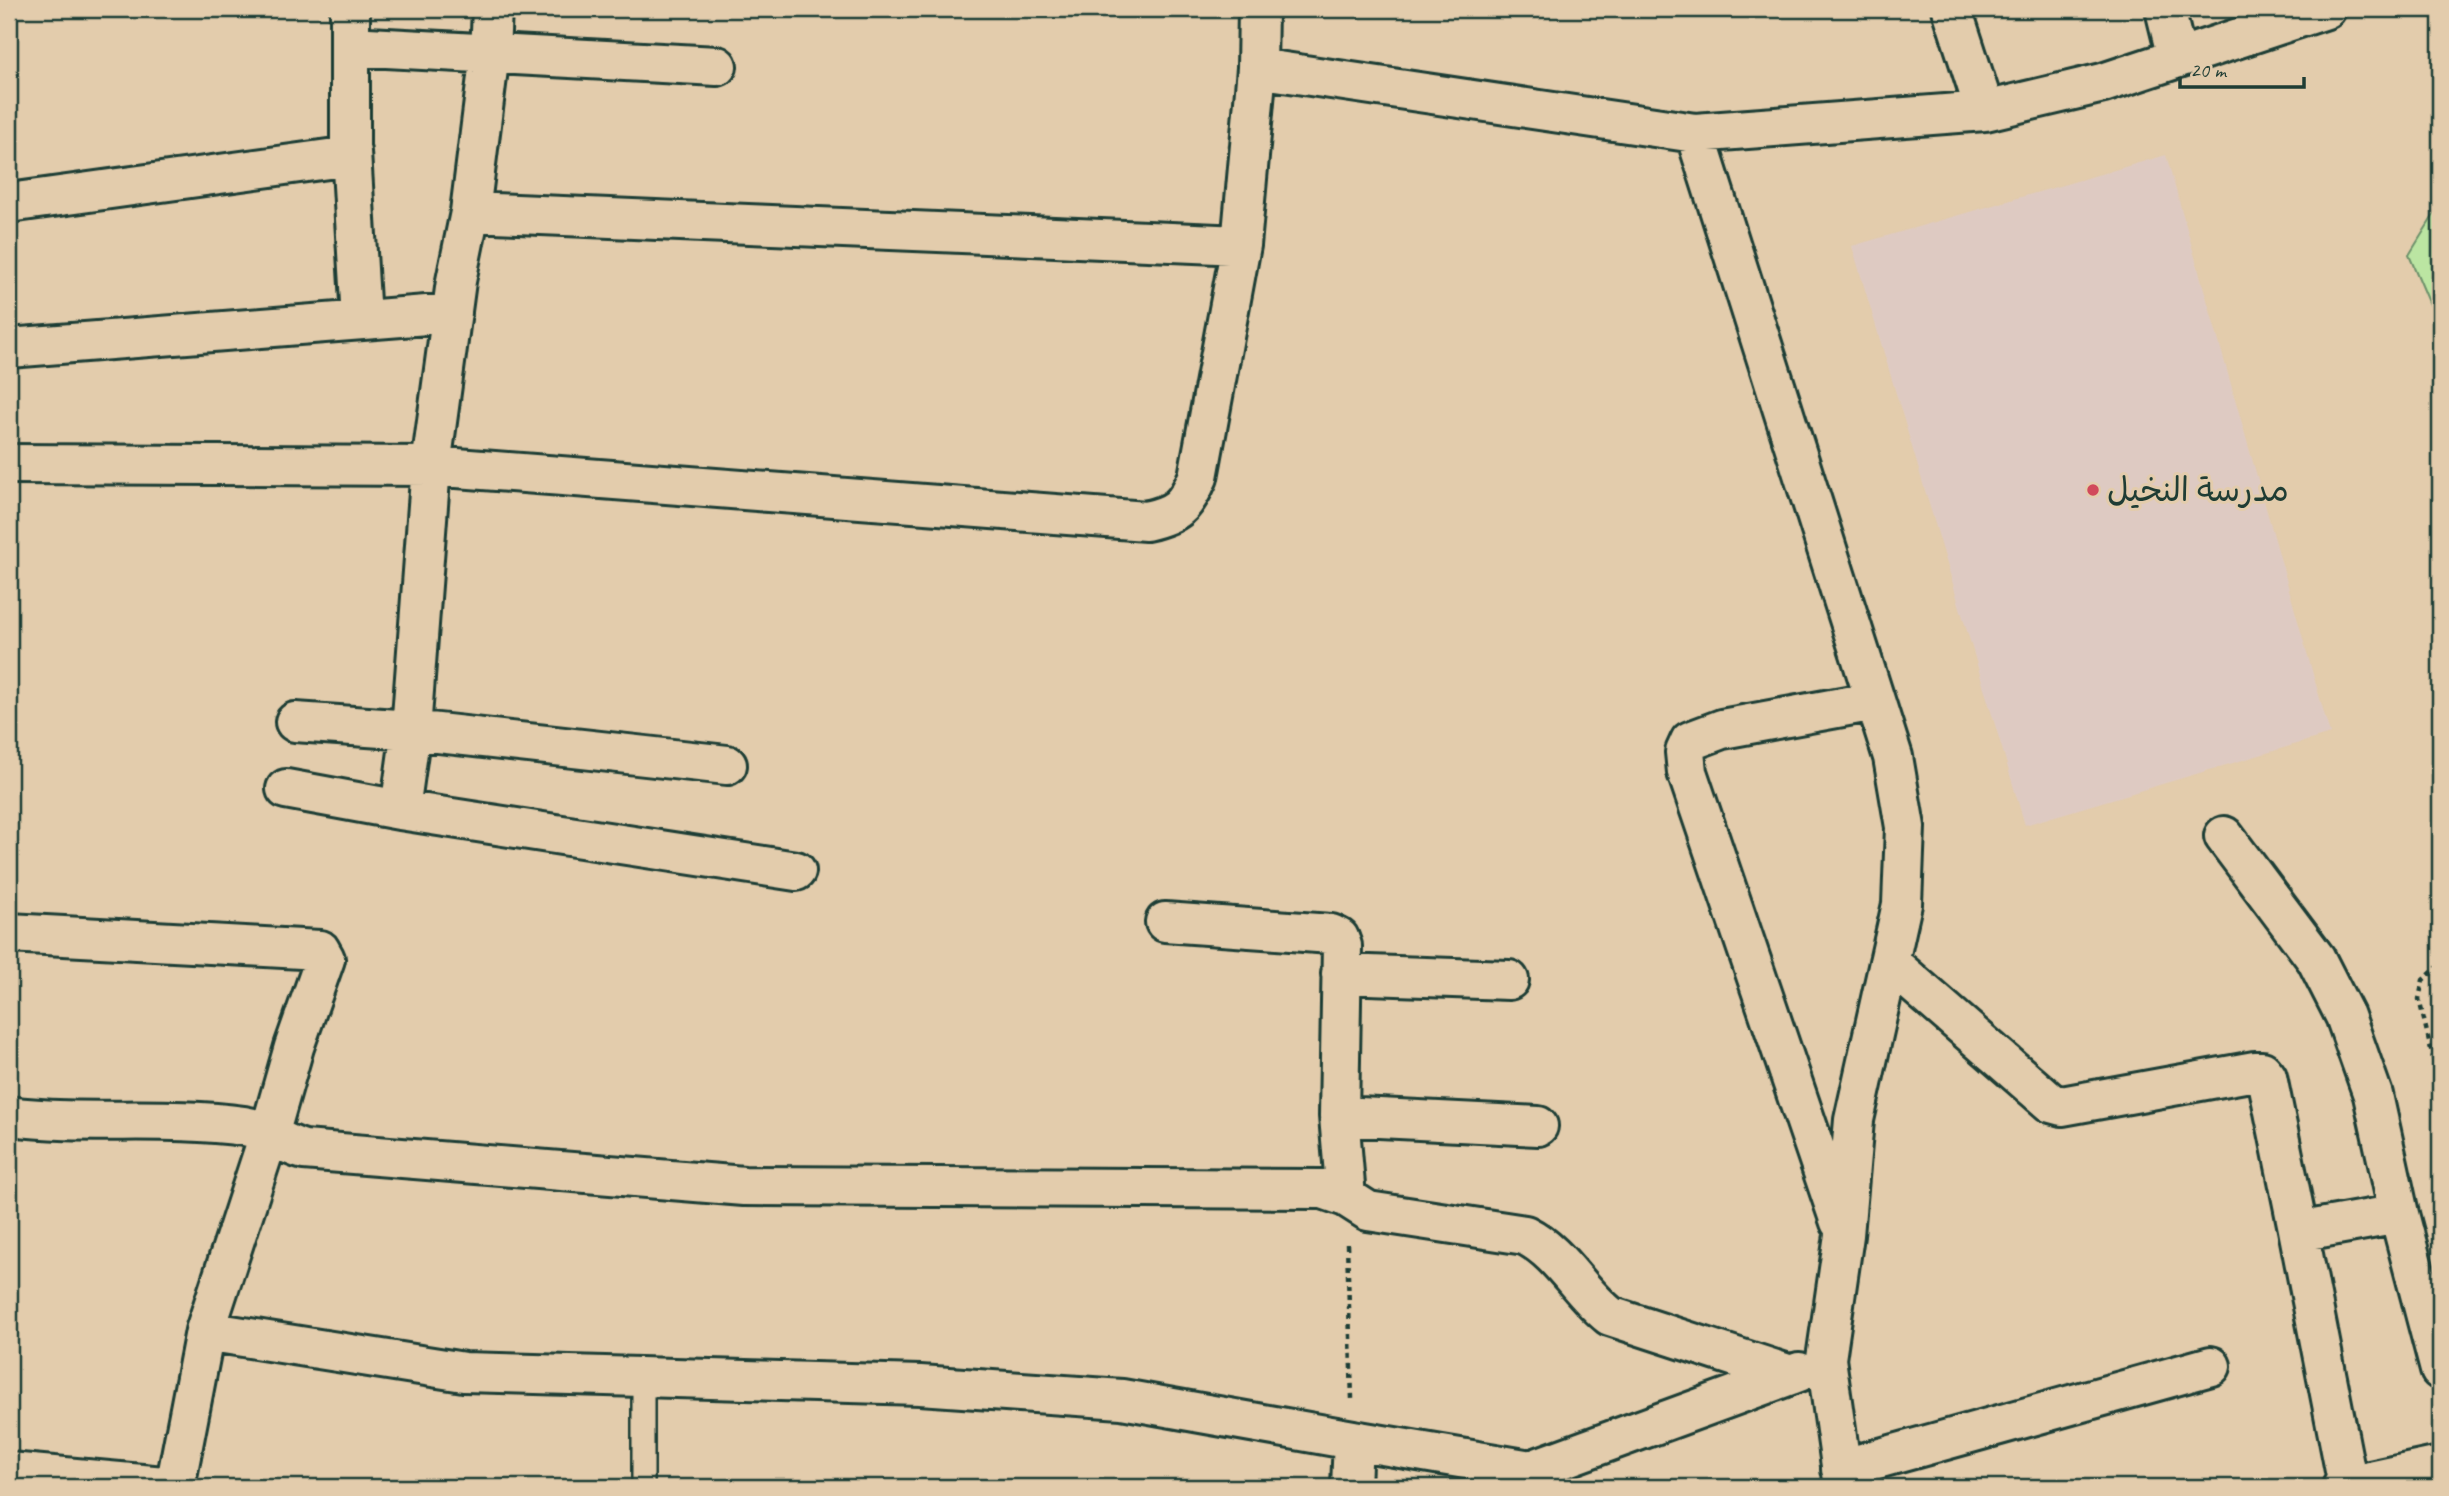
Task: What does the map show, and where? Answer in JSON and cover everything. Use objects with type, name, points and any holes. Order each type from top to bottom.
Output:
[{"type":"street","points":[[350,9],[351,152],[361,319]]},
{"type":"street","points":[[400,810],[411,730],[431,466],[456,281],[470,212],[490,52],[492,9]]},
{"type":"street","points":[[9,464],[431,466],[1146,521],[1169,516],[1188,501],[1198,477],[1241,245],[1257,68],[1258,9]]},
{"type":"street","points":[[1952,9],[1985,111]]},
{"type":"street","points":[[2165,9],[2177,58]]},
{"type":"street","points":[[1257,68],[1695,133],[1985,111],[2103,83],[2326,9]]},
{"type":"street","points":[[350,46],[717,66]]},
{"type":"street","points":[[1695,133],[1893,757],[1905,827],[1902,904],[1854,1120],[1844,1235],[1826,1359],[1843,1478],[2211,1366]]},
{"type":"street","points":[[9,203],[346,158],[351,152]]},
{"type":"street","points":[[470,212],[1241,245]]},
{"type":"street","points":[[9,348],[452,313]]},
{"type":"street","points":[[1844,1235],[1686,772],[1685,752],[1690,741],[1723,729],[1875,701]]},
{"type":"street","points":[[295,722],[411,730],[727,765]]},
{"type":"street","points":[[286,789],[400,810],[796,871]]},
{"type":"street","points":[[2224,836],[2316,959],[2345,1016],[2373,1095],[2399,1214],[2440,1370]]},
{"type":"street","points":[[1165,922],[1331,934],[1339,938],[1342,946],[1339,1116],[1346,1197]]},
{"type":"street","points":[[9,933],[320,950],[325,959],[294,1047],[269,1135],[205,1331],[175,1487],[9,1472]]},
{"type":"street","points":[[1889,962],[2051,1103],[2062,1106],[2262,1071],[2267,1077],[2298,1229],[2345,1487],[2440,1466]]},
{"type":"street","points":[[1341,974],[1509,980]]},
{"type":"street","points":[[9,1116],[40,1120],[183,1122],[245,1126],[286,1145],[304,1150],[744,1186],[1323,1189],[1346,1197],[1368,1211],[1525,1235],[1541,1243],[1597,1306],[1610,1316],[1791,1375]]},
{"type":"street","points":[[1339,1116],[1538,1126]]},
{"type":"street","points":[[2298,1229],[2303,1231],[2399,1214]]},
{"type":"street","points":[[205,1331],[464,1371],[920,1385],[1122,1399],[1353,1440],[1530,1479],[1826,1359]]},
{"type":"street","points":[[1351,1487],[1353,1440]]},
{"type":"lane","points":[[643,1377],[643,1487]]},
{"type":"path","points":[[2440,965],[2423,980],[2419,999],[2440,1087]]},
{"type":"path","points":[[1346,1197],[1353,1440]]},
{"type":"shaded area","name":"مدرسة النخيل","points":[[2166,155],[2330,734],[2025,825],[1852,246]]},
{"type":"green space","points":[[2440,205],[2440,328],[2409,255]]},
{"type":"place","name":"مدرسة النخيل","points":[[2093,490]]}]
